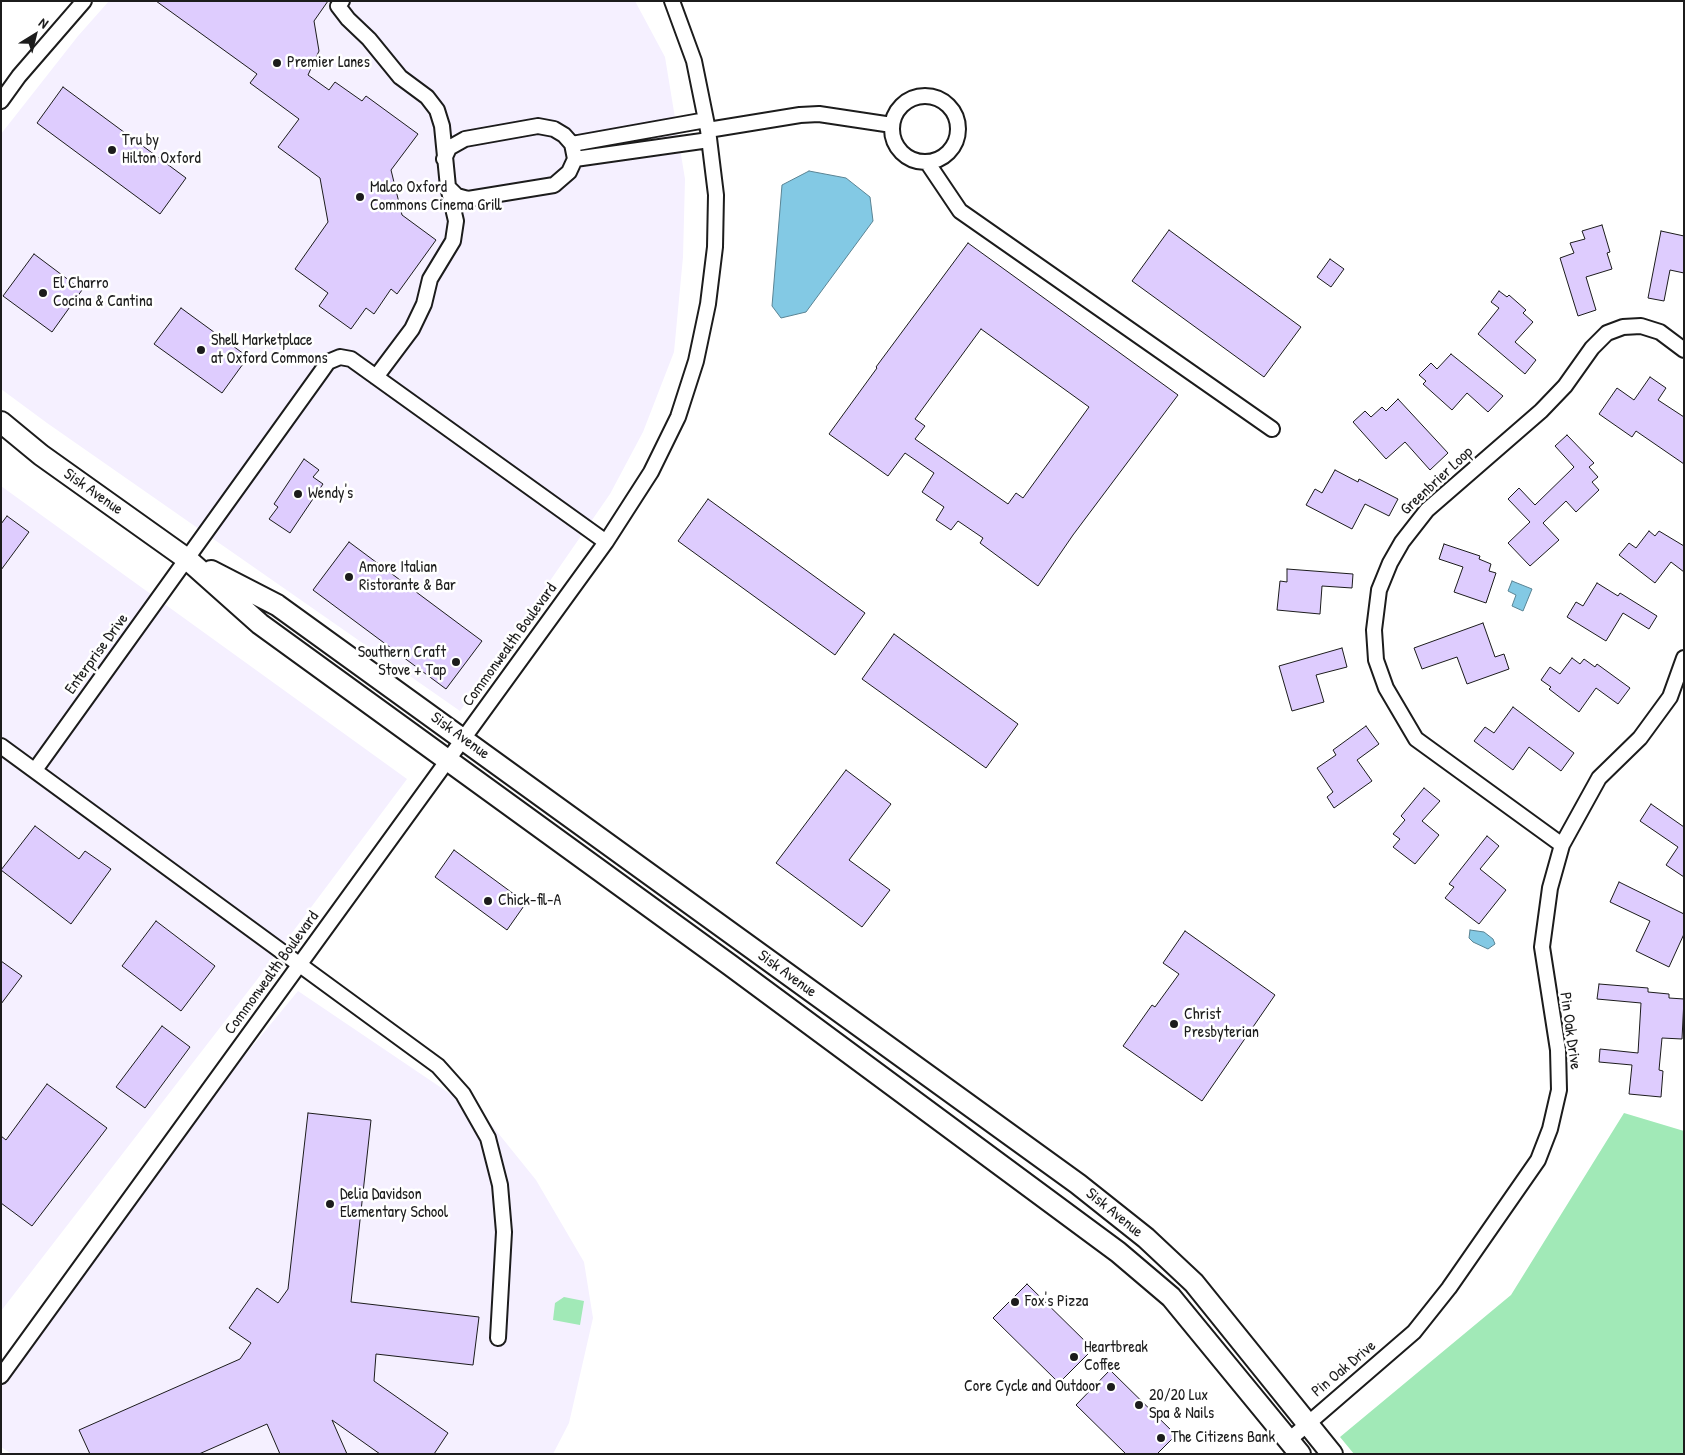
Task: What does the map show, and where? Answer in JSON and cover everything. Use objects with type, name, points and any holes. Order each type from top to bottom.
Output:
[{"type":"street","points":[[1,101],[19,76],[84,1]]},
{"type":"street","points":[[342,1],[338,6],[348,19],[369,39],[400,77],[427,97],[437,110],[442,126],[448,188],[456,221],[453,241],[430,279],[424,304],[412,329],[376,377]]},
{"type":"street","name":"Commonwealth Boulevard","points":[[1,1376],[606,542],[651,472],[678,417],[696,361],[708,304],[715,247],[716,195],[708,130],[694,60],[672,1]]},
{"type":"street","points":[[930,96],[948,105],[957,122],[954,144],[943,156],[927,162],[905,155],[897,147],[893,137],[892,125],[895,114],[910,99],[930,96]]},
{"type":"street","points":[[575,159],[708,130],[800,115],[819,114],[892,125]]},
{"type":"street","points":[[444,159],[449,148],[465,139],[538,126],[554,129],[572,144],[575,159],[569,172],[554,185],[468,199],[457,196],[448,188]]},
{"type":"street","points":[[572,144],[708,130]]},
{"type":"street","points":[[927,162],[960,211],[1272,429]]},
{"type":"street","name":"Greenbrier Loop","points":[[1562,845],[1477,786],[1416,739],[1386,688],[1376,660],[1374,630],[1379,590],[1390,562],[1404,539],[1427,510],[1541,411],[1565,386],[1592,348],[1607,333],[1623,327],[1640,326],[1660,332],[1684,350]]},
{"type":"street","name":"Enterprise Drive","points":[[35,770],[328,362],[340,357],[350,359],[376,377],[606,542]]},
{"type":"street","name":"Sisk Avenue","points":[[1,422],[41,455],[188,559],[260,624],[730,965],[1118,1252],[1171,1298],[1294,1447]]},
{"type":"street","name":"Sisk Avenue","points":[[188,559],[277,605],[1078,1184],[1131,1226],[1194,1283],[1332,1454]]},
{"type":"street","name":"Pin Oak Drive","points":[[1294,1447],[1307,1423],[1414,1332],[1449,1288],[1538,1160],[1550,1129],[1559,1090],[1558,1050],[1542,947],[1550,888],[1562,845],[1599,778],[1640,738],[1670,697],[1684,658]]},
{"type":"street","points":[[1,746],[438,1066],[463,1094],[488,1138],[500,1185],[504,1232],[498,1338]]},
{"type":"shaded area","points":[[109,1],[635,1],[665,57],[685,179],[683,257],[674,352],[643,432],[610,494],[460,711],[1,389],[1,134],[78,36]]},
{"type":"shaded area","points":[[1,486],[407,779],[256,981],[1,1311]]},
{"type":"shaded area","points":[[298,991],[486,1118],[536,1180],[584,1262],[593,1318],[569,1423],[553,1454],[12,1454],[1,1447],[1,1378],[189,1123]]},
{"type":"green space","points":[[1624,1113],[1684,1131],[1684,1454],[1354,1454],[1340,1437],[1511,1295]]},
{"type":"green space","points":[[564,1297],[584,1301],[580,1325],[553,1320],[555,1303]]},
{"type":"water","points":[[809,171],[846,178],[870,197],[873,221],[806,312],[781,318],[772,306],[782,185]]},
{"type":"water","points":[[1512,581],[1532,589],[1523,611],[1512,606],[1516,595],[1508,591]]},
{"type":"water","points":[[1470,930],[1484,932],[1493,939],[1495,944],[1488,949],[1473,942],[1469,938]]},
{"type":"building","name":"Malco Oxford Commons Cinema Grill","points":[[156,1],[328,1],[314,21],[319,51],[308,75],[329,90],[335,82],[362,101],[366,96],[418,134],[391,170],[402,215],[436,240],[397,294],[391,289],[374,314],[366,308],[351,329],[319,306],[328,293],[295,269],[328,222],[320,178],[278,147],[299,119],[250,83],[257,74]]},
{"type":"building","name":"Tru by Hilton Oxford","points":[[63,87],[186,178],[160,214],[37,123]]},
{"type":"building","points":[[1602,225],[1610,252],[1607,253],[1612,269],[1586,277],[1596,310],[1578,316],[1560,258],[1574,253],[1570,243],[1585,239],[1582,231]]},
{"type":"building","points":[[1169,230],[1301,327],[1264,377],[1132,281]]},
{"type":"building","points":[[1661,231],[1684,236],[1684,273],[1670,270],[1664,301],[1648,298]]},
{"type":"building","points":[[968,243],[1178,395],[1073,535],[1038,586],[980,543],[983,538],[958,521],[951,530],[936,520],[944,507],[922,492],[934,473],[905,453],[888,476],[829,434]],"holes":[[[981,329],[1089,407],[1023,498],[1016,493],[1008,504],[915,439],[925,426],[915,419]]]},
{"type":"building","name":"El Charro Cocina & Cantina","points":[[34,254],[82,290],[52,332],[3,296]]},
{"type":"building","points":[[1330,259],[1344,269],[1331,287],[1317,277]]},
{"type":"building","points":[[1499,291],[1507,297],[1509,295],[1526,310],[1523,313],[1533,322],[1515,342],[1536,360],[1525,374],[1478,334],[1499,308],[1491,302]]},
{"type":"building","name":"Shell Marketplace at Oxford Commons","points":[[181,308],[248,357],[222,393],[154,344]]},
{"type":"building","points":[[1451,354],[1503,396],[1488,412],[1467,393],[1452,410],[1423,384],[1426,381],[1419,375],[1431,363],[1437,369]]},
{"type":"building","points":[[1650,377],[1666,388],[1658,400],[1684,417],[1684,464],[1636,431],[1632,437],[1599,414],[1617,388],[1634,400]]},
{"type":"building","points":[[1398,399],[1448,453],[1430,470],[1405,442],[1386,459],[1353,422],[1365,411],[1371,417],[1382,407],[1386,411]]},
{"type":"building","points":[[1567,435],[1594,463],[1589,467],[1598,477],[1592,482],[1599,490],[1576,512],[1566,501],[1543,523],[1559,540],[1530,566],[1508,543],[1530,522],[1508,499],[1519,488],[1535,505],[1574,467],[1555,446]]},
{"type":"building","name":"Wendy's","points":[[304,459],[319,470],[313,477],[323,484],[290,533],[269,519],[278,507],[274,504]]},
{"type":"building","points":[[1335,470],[1358,482],[1359,479],[1398,499],[1389,516],[1365,504],[1352,529],[1306,505],[1315,489],[1322,493]]},
{"type":"building","points":[[708,499],[865,613],[835,655],[678,541]]},
{"type":"building","points":[[7,516],[29,532],[1,570],[1,524]]},
{"type":"building","points":[[1649,531],[1655,536],[1659,531],[1684,546],[1684,572],[1671,562],[1655,583],[1619,555],[1629,543],[1636,548]]},
{"type":"building","points":[[349,542],[482,641],[446,689],[313,590]]},
{"type":"building","points":[[1444,544],[1480,556],[1479,559],[1491,564],[1489,571],[1496,573],[1486,603],[1454,592],[1463,567],[1439,559]]},
{"type":"building","points":[[1287,569],[1353,574],[1352,588],[1322,586],[1320,614],[1277,610],[1280,581],[1287,582]]},
{"type":"building","points":[[1597,583],[1618,596],[1620,593],[1657,616],[1649,629],[1623,613],[1606,641],[1567,617],[1576,602],[1583,606]]},
{"type":"building","points":[[1483,623],[1495,657],[1504,654],[1509,669],[1467,684],[1457,657],[1422,669],[1414,648]]},
{"type":"building","points":[[894,634],[1018,724],[986,768],[862,679]]},
{"type":"building","points":[[1342,648],[1347,667],[1316,675],[1324,702],[1292,711],[1279,666]]},
{"type":"building","points":[[1572,658],[1580,664],[1584,659],[1595,667],[1597,664],[1630,688],[1618,704],[1596,688],[1579,712],[1549,689],[1551,687],[1541,680],[1550,667],[1560,674]]},
{"type":"building","points":[[1513,707],[1574,753],[1561,771],[1529,747],[1513,770],[1474,741],[1485,727],[1494,733]]},
{"type":"building","points":[[1366,726],[1379,744],[1357,760],[1372,781],[1334,808],[1327,797],[1333,792],[1317,768],[1336,755],[1333,750]]},
{"type":"building","points":[[846,770],[891,804],[849,860],[890,890],[862,927],[776,863]]},
{"type":"building","points":[[1424,788],[1440,801],[1422,821],[1439,835],[1415,864],[1393,847],[1400,839],[1393,834],[1405,820],[1401,816]]},
{"type":"building","points":[[1651,804],[1684,827],[1684,877],[1666,865],[1678,847],[1640,821]]},
{"type":"building","points":[[35,826],[79,859],[85,851],[111,869],[71,924],[1,870]]},
{"type":"building","points":[[1487,836],[1499,846],[1480,869],[1506,890],[1479,924],[1445,898],[1454,887],[1449,884]]},
{"type":"building","points":[[454,850],[526,903],[507,930],[435,877]]},
{"type":"building","points":[[1619,882],[1684,914],[1684,934],[1669,967],[1636,951],[1650,921],[1610,902]]},
{"type":"building","points":[[156,921],[215,966],[181,1011],[122,966]]},
{"type":"building","name":"Christ Presbyterian","points":[[1185,931],[1275,995],[1202,1101],[1123,1046],[1152,1005],[1155,1007],[1179,974],[1163,963]]},
{"type":"building","points":[[1,961],[22,976],[1,1004]]},
{"type":"building","points":[[1599,984],[1648,988],[1648,992],[1669,994],[1669,998],[1684,999],[1682,1039],[1662,1038],[1659,1070],[1663,1071],[1661,1097],[1629,1094],[1632,1065],[1599,1062],[1600,1049],[1638,1053],[1641,1003],[1597,999]]},
{"type":"building","points":[[162,1026],[190,1047],[145,1108],[116,1087]]},
{"type":"building","points":[[47,1084],[107,1128],[32,1226],[1,1203],[1,1136],[6,1140]]},
{"type":"building","name":"Delia Davidson Elementary School","points":[[308,1113],[371,1120],[351,1302],[479,1317],[473,1365],[376,1354],[374,1381],[448,1433],[434,1454],[380,1454],[332,1420],[347,1454],[280,1454],[267,1424],[199,1454],[90,1454],[79,1430],[240,1359],[251,1343],[229,1328],[257,1288],[278,1303],[288,1289]]},
{"type":"building","points":[[1027,1284],[1093,1349],[1059,1383],[993,1318]]},
{"type":"building","points":[[1110,1370],[1176,1435],[1157,1454],[1126,1454],[1076,1405]]},
{"type":"place","name":"Premier Lanes","points":[[277,63]]},
{"type":"place","name":"Tru by Hilton Oxford","points":[[112,150]]},
{"type":"place","name":"Malco Oxford Commons Cinema Grill","points":[[360,197]]},
{"type":"place","name":"El Charro Cocina & Cantina","points":[[43,293]]},
{"type":"place","name":"Shell Marketplace at Oxford Commons","points":[[201,350]]},
{"type":"place","name":"Wendy's","points":[[298,494]]},
{"type":"place","name":"Amore Italian Ristorante & Bar","points":[[349,577]]},
{"type":"place","name":"Southern Craft Stove + Tap","points":[[456,662]]},
{"type":"place","name":"Chick-fil-A","points":[[488,901]]},
{"type":"place","name":"Christ Presbyterian","points":[[1174,1024]]},
{"type":"place","name":"Delia Davidson Elementary School","points":[[330,1204]]},
{"type":"place","name":"Fox's Pizza","points":[[1015,1302]]},
{"type":"place","name":"Heartbreak Coffee","points":[[1074,1357]]},
{"type":"place","name":"Core Cycle and Outdoor","points":[[1111,1387]]},
{"type":"place","name":"20/20 Lux Spa & Nails","points":[[1139,1405]]},
{"type":"place","name":"The Citizens Bank","points":[[1161,1438]]}]
